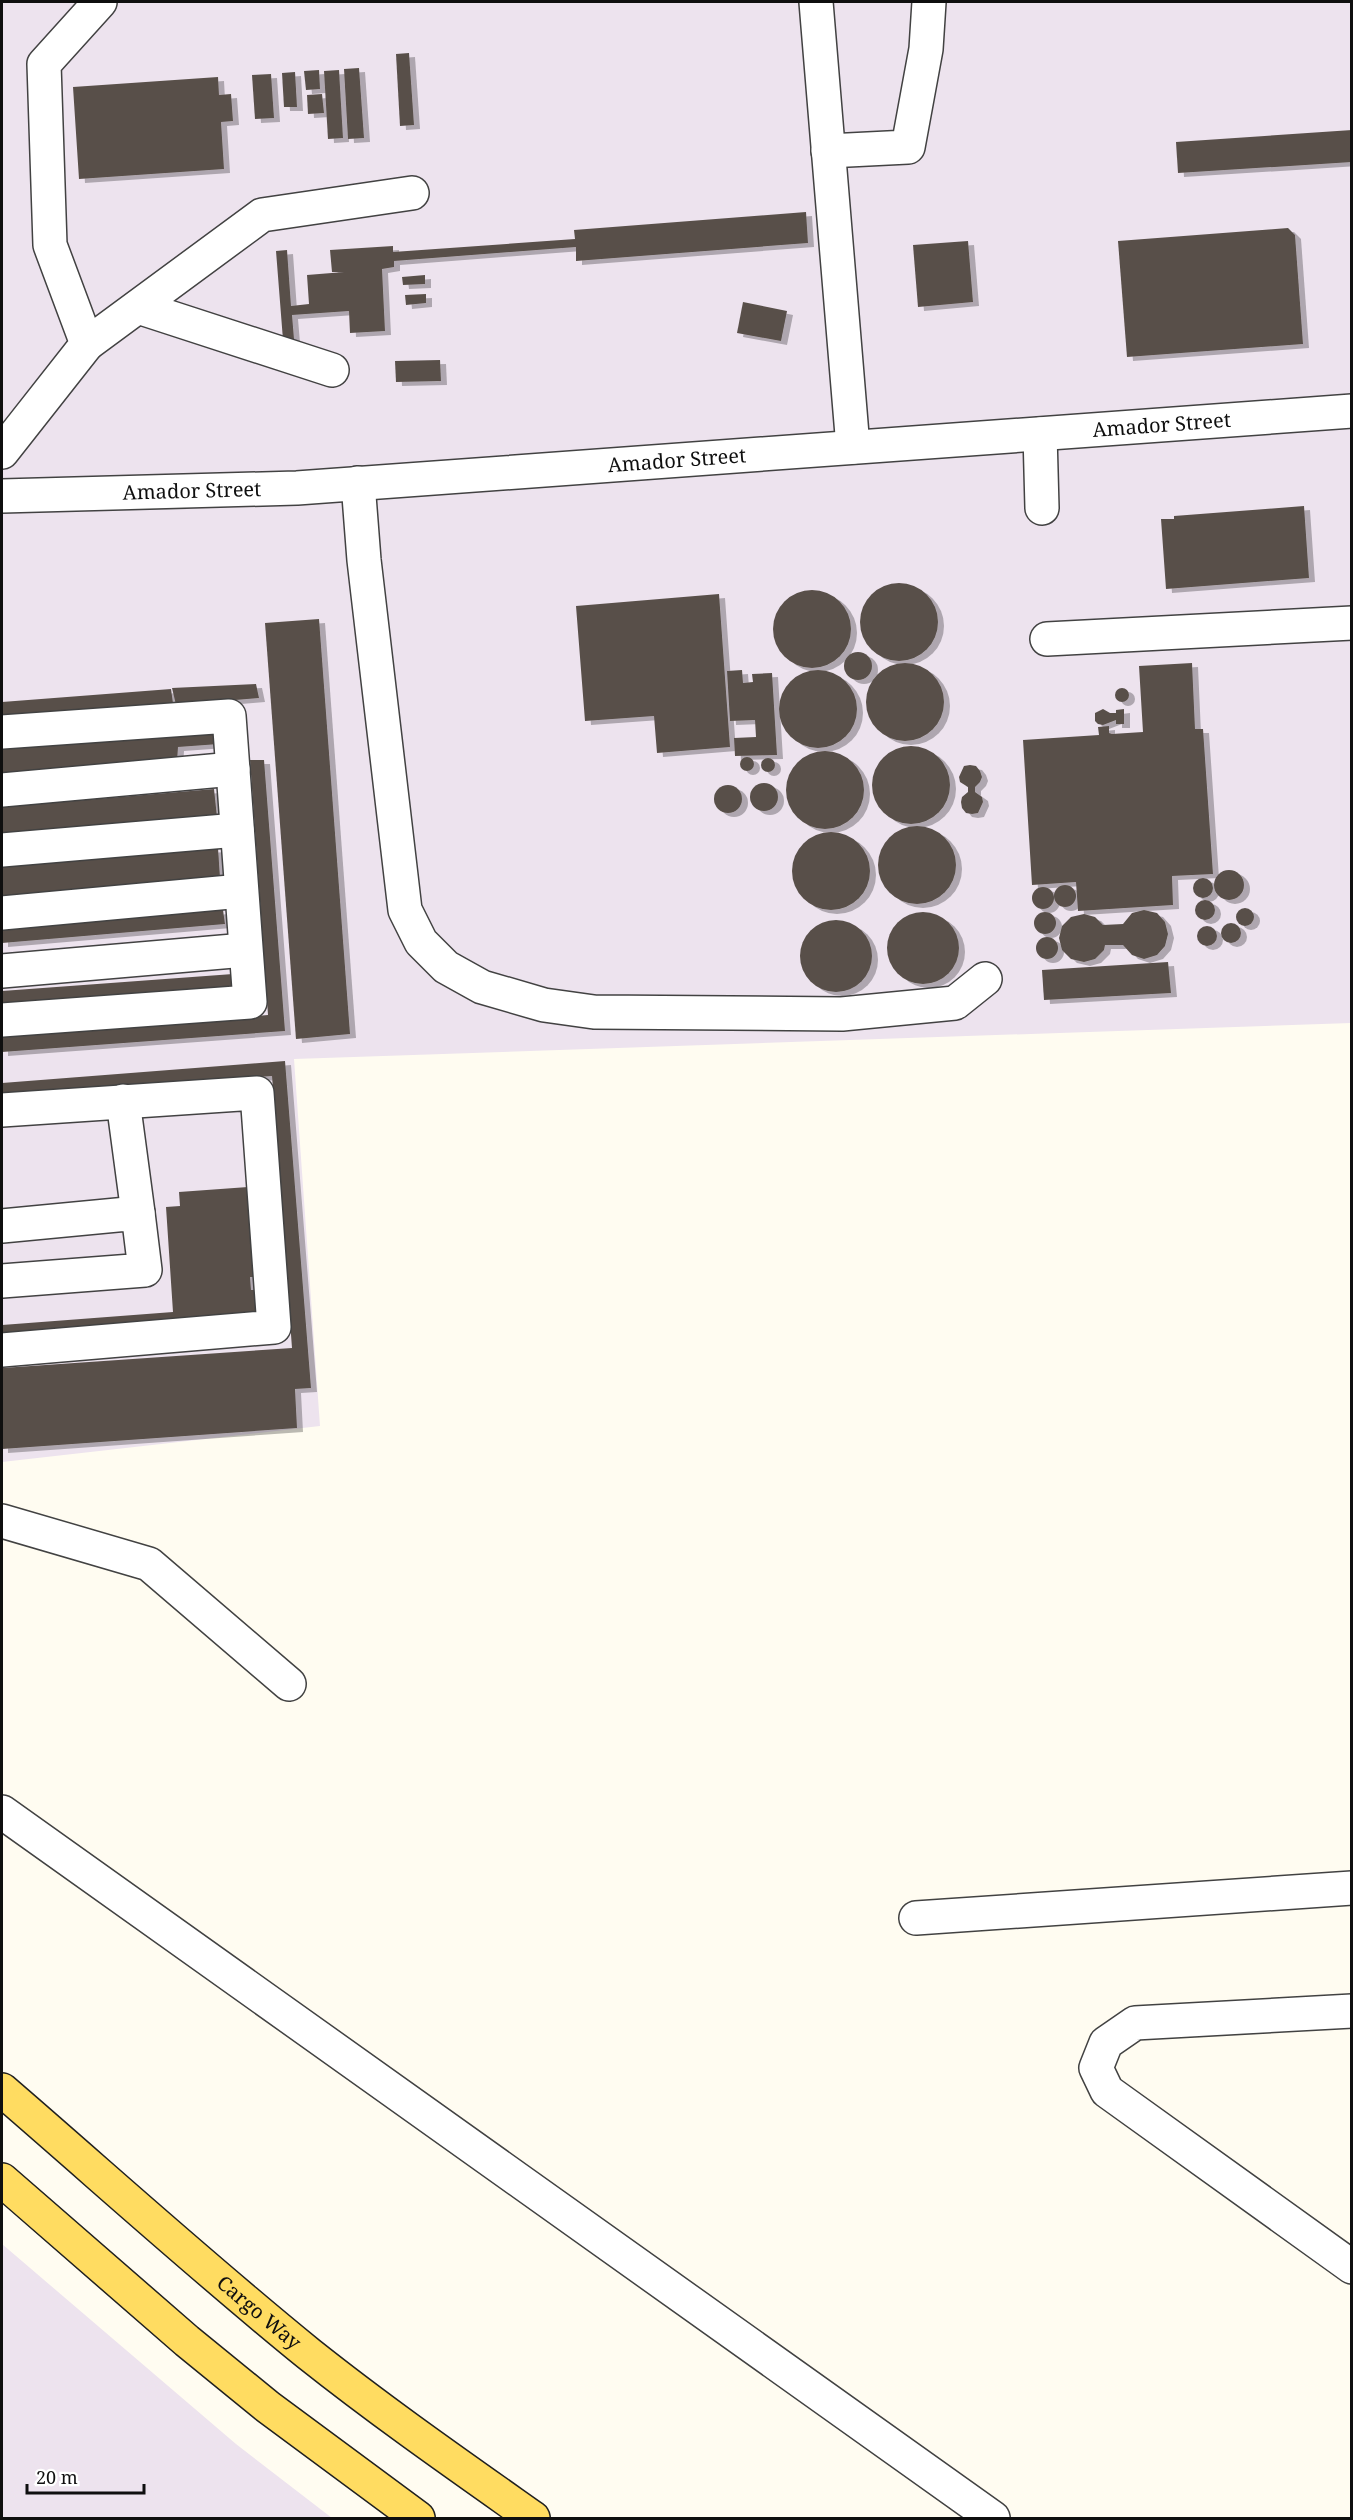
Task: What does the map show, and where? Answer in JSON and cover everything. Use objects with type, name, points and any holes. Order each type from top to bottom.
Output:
[{"type":"main road","name":"Cargo Way","points":[[2,2090],[231,2289],[310,2354],[389,2416],[533,2518]]},
{"type":"main road","points":[[2,2180],[187,2341],[259,2400],[418,2518]]},
{"type":"street","points":[[87,344],[50,245],[44,64],[100,2]]},
{"type":"street","points":[[816,2],[853,447]]},
{"type":"street","points":[[828,151],[908,147],[926,49],[929,2]]},
{"type":"street","points":[[2,452],[87,344],[262,215],[412,194]]},
{"type":"street","points":[[138,308],[332,370]]},
{"type":"street","name":"Amador Street","points":[[2,496],[297,488],[1352,411]]},
{"type":"street","points":[[1040,434],[1042,508]]},
{"type":"street","points":[[358,483],[364,560],[405,910],[422,942],[446,967],[482,987],[544,1005],[594,1012],[842,1014],[956,1003],[985,979]]},
{"type":"street","points":[[1047,639],[1352,623]]},
{"type":"street","points":[[2,732],[228,716],[250,1002],[2,1020]]},
{"type":"street","points":[[2,790],[233,769]]},
{"type":"street","points":[[2,850],[237,830]]},
{"type":"street","points":[[2,913],[241,891]]},
{"type":"street","points":[[2,970],[246,950]]},
{"type":"street","points":[[2,1110],[257,1093],[274,1327],[2,1350]]},
{"type":"street","points":[[2,1281],[145,1270],[123,1101]]},
{"type":"street","points":[[2,1226],[138,1213]]},
{"type":"street","points":[[2,1521],[149,1564],[289,1684]]},
{"type":"street","points":[[2,1812],[993,2518]]},
{"type":"street","points":[[916,1918],[1352,1888]]},
{"type":"street","points":[[1352,2012],[1134,2023],[1106,2043],[1096,2068],[1107,2091],[1352,2267]]},
{"type":"shaded area","points":[[2,2],[1351,2],[1351,1023],[294,1059],[320,1426],[2,1462]]},
{"type":"shaded area","points":[[2,2244],[236,2444],[332,2518],[2,2518]]},
{"type":"building","points":[[409,53],[414,125],[400,126],[396,54]]},
{"type":"building","points":[[359,68],[364,138],[348,139],[344,69]]},
{"type":"building","points":[[319,70],[320,89],[306,90],[304,71]]},
{"type":"building","points":[[339,70],[343,138],[328,139],[324,71]]},
{"type":"building","points":[[295,72],[297,107],[284,107],[282,73]]},
{"type":"building","points":[[271,74],[274,118],[255,119],[252,75]]},
{"type":"building","points":[[218,77],[219,95],[231,94],[233,121],[221,122],[224,169],[79,179],[73,87]]},
{"type":"building","points":[[322,94],[324,113],[308,114],[307,95]]},
{"type":"building","points":[[1352,130],[1352,162],[1178,173],[1176,142]]},
{"type":"building","points":[[806,212],[808,243],[576,261],[576,247],[394,261],[394,267],[382,269],[385,331],[350,333],[349,311],[292,315],[294,339],[283,340],[276,251],[287,250],[291,306],[309,304],[307,275],[344,272],[332,272],[330,250],[393,246],[393,252],[575,239],[574,230]]},
{"type":"building","points":[[1288,228],[1295,235],[1303,344],[1127,357],[1118,241]]},
{"type":"building","points":[[968,241],[973,302],[918,307],[913,245]]},
{"type":"building","points":[[425,275],[425,284],[403,285],[402,277]]},
{"type":"building","points":[[426,294],[426,303],[406,305],[405,295]]},
{"type":"building","points":[[743,302],[787,311],[781,341],[737,333]]},
{"type":"building","points":[[440,360],[441,381],[396,382],[395,361]]},
{"type":"building","points":[[1304,506],[1309,578],[1166,589],[1161,519],[1174,519],[1174,516]]},
{"type":"building","points":[[891,583],[907,583],[921,589],[932,600],[938,614],[938,630],[932,644],[921,655],[907,661],[891,661],[877,655],[866,644],[860,630],[860,614],[866,600],[877,589]]},
{"type":"building","points":[[804,590],[820,590],[834,596],[845,607],[851,621],[851,637],[845,651],[834,662],[820,668],[804,668],[790,662],[779,651],[773,637],[773,621],[779,607],[790,596]]},
{"type":"building","points":[[719,594],[730,747],[657,753],[654,716],[585,721],[576,606]]},
{"type":"building","points":[[319,619],[350,1034],[296,1039],[265,623]]},
{"type":"building","points":[[858,652],[868,656],[872,666],[868,676],[858,680],[848,676],[844,666],[848,656]]},
{"type":"building","points":[[897,663],[913,663],[927,669],[938,680],[944,694],[944,710],[938,724],[927,735],[913,741],[897,741],[883,735],[872,724],[866,710],[866,694],[872,680],[883,669]]},
{"type":"building","points":[[1192,663],[1195,729],[1203,729],[1213,874],[1172,876],[1173,905],[1078,911],[1076,882],[1032,885],[1023,740],[1099,735],[1098,727],[1109,726],[1109,733],[1112,734],[1143,732],[1139,666]]},
{"type":"building","points":[[742,670],[743,683],[753,682],[752,674],[772,673],[777,755],[735,756],[734,738],[756,737],[755,720],[730,721],[727,671]]},
{"type":"building","points":[[810,670],[826,670],[840,676],[851,687],[857,701],[857,717],[851,731],[840,742],[826,748],[810,748],[796,742],[785,731],[779,717],[779,701],[785,687],[796,676]]},
{"type":"building","points":[[256,684],[259,698],[176,705],[172,688]]},
{"type":"building","points":[[1119,688],[1125,688],[1129,695],[1125,702],[1119,702],[1115,698],[1115,692]]},
{"type":"building","points":[[171,689],[173,703],[2,719],[2,702]]},
{"type":"building","points":[[1103,709],[1116,713],[1116,710],[1124,709],[1124,724],[1116,724],[1116,720],[1103,725],[1098,724],[1095,721],[1095,713]]},
{"type":"building","points":[[220,731],[219,744],[178,747],[177,762],[2,777],[2,748]]},
{"type":"building","points":[[903,746],[919,746],[933,752],[944,763],[950,777],[950,793],[944,807],[933,818],[919,824],[903,824],[889,818],[878,807],[872,793],[872,777],[878,763],[889,752]]},
{"type":"building","points":[[817,751],[833,751],[847,757],[858,768],[864,782],[864,798],[858,812],[847,823],[833,829],[817,829],[803,823],[792,812],[786,798],[786,782],[792,768],[803,757]]},
{"type":"building","points":[[744,757],[750,757],[754,764],[750,771],[744,771],[740,767],[740,761]]},
{"type":"building","points":[[765,758],[771,758],[775,765],[771,772],[765,772],[761,768],[761,762]]},
{"type":"building","points":[[250,760],[264,760],[285,1031],[2,1052],[2,1036],[268,1015]]},
{"type":"building","points":[[964,766],[976,766],[982,777],[975,787],[975,792],[982,797],[983,802],[978,813],[972,814],[966,813],[962,808],[962,797],[968,792],[968,787],[960,782],[959,777]]},
{"type":"building","points":[[764,783],[774,787],[778,797],[774,807],[764,811],[754,807],[750,797],[754,787]]},
{"type":"building","points":[[728,785],[738,789],[742,799],[738,809],[728,813],[718,809],[714,799],[718,789]]},
{"type":"building","points":[[214,789],[217,817],[2,835],[2,807]]},
{"type":"building","points":[[909,826],[925,826],[939,832],[950,843],[956,857],[956,873],[950,887],[939,898],[925,904],[909,904],[895,898],[884,887],[878,873],[878,857],[884,843],[895,832]]},
{"type":"building","points":[[823,832],[839,832],[853,838],[864,849],[870,863],[870,879],[864,893],[853,904],[839,910],[823,910],[809,904],[798,893],[792,879],[792,863],[798,849],[809,838]]},
{"type":"building","points":[[218,848],[220,878],[2,897],[2,867]]},
{"type":"building","points":[[1229,870],[1240,874],[1244,885],[1240,896],[1229,900],[1218,896],[1214,885],[1218,874]]},
{"type":"building","points":[[1203,878],[1210,881],[1213,888],[1210,895],[1203,898],[1196,895],[1193,888],[1196,881]]},
{"type":"building","points":[[1065,885],[1073,888],[1076,896],[1073,904],[1065,907],[1057,904],[1054,896],[1057,888]]},
{"type":"building","points":[[1043,887],[1051,890],[1054,898],[1051,906],[1043,909],[1035,906],[1032,898],[1035,890]]},
{"type":"building","points":[[1205,900],[1212,903],[1215,910],[1212,917],[1205,920],[1198,917],[1195,910],[1198,903]]},
{"type":"building","points":[[1245,908],[1251,911],[1254,917],[1251,923],[1245,926],[1239,923],[1236,917],[1239,911]]},
{"type":"building","points":[[223,910],[225,924],[2,943],[2,928]]},
{"type":"building","points":[[1144,910],[1157,913],[1165,922],[1168,934],[1165,946],[1157,955],[1144,959],[1132,955],[1123,945],[1105,945],[1104,950],[1095,959],[1084,962],[1071,959],[1062,950],[1059,938],[1062,926],[1071,917],[1084,914],[1095,917],[1103,925],[1123,924],[1132,913]]},
{"type":"building","points":[[930,912],[949,922],[957,934],[959,948],[957,962],[949,974],[937,982],[916,984],[897,974],[889,962],[887,941],[897,922],[909,914]]},
{"type":"building","points":[[1045,912],[1053,915],[1056,923],[1053,931],[1045,934],[1037,931],[1034,923],[1037,915]]},
{"type":"building","points":[[843,920],[862,930],[870,942],[872,956],[870,970],[862,982],[850,990],[829,992],[810,982],[802,970],[800,949],[810,930],[822,922]]},
{"type":"building","points":[[1231,923],[1238,926],[1241,933],[1238,940],[1231,943],[1224,940],[1221,933],[1224,926]]},
{"type":"building","points":[[1207,926],[1214,929],[1217,936],[1214,943],[1207,946],[1200,943],[1197,936],[1200,929]]},
{"type":"building","points":[[1047,937],[1055,940],[1058,948],[1055,956],[1047,959],[1039,956],[1036,948],[1039,940]]},
{"type":"building","points":[[1168,962],[1171,993],[1044,1000],[1042,970]]},
{"type":"building","points":[[233,974],[233,990],[2,1007],[2,991]]},
{"type":"building","points":[[285,1061],[311,1388],[295,1389],[297,1428],[2,1449],[2,1368],[292,1348],[272,1076],[2,1096],[2,1083]]},
{"type":"building","points":[[248,1187],[255,1277],[250,1277],[251,1290],[256,1290],[258,1322],[2,1341],[2,1325],[173,1312],[166,1207],[180,1206],[179,1192]]}]
